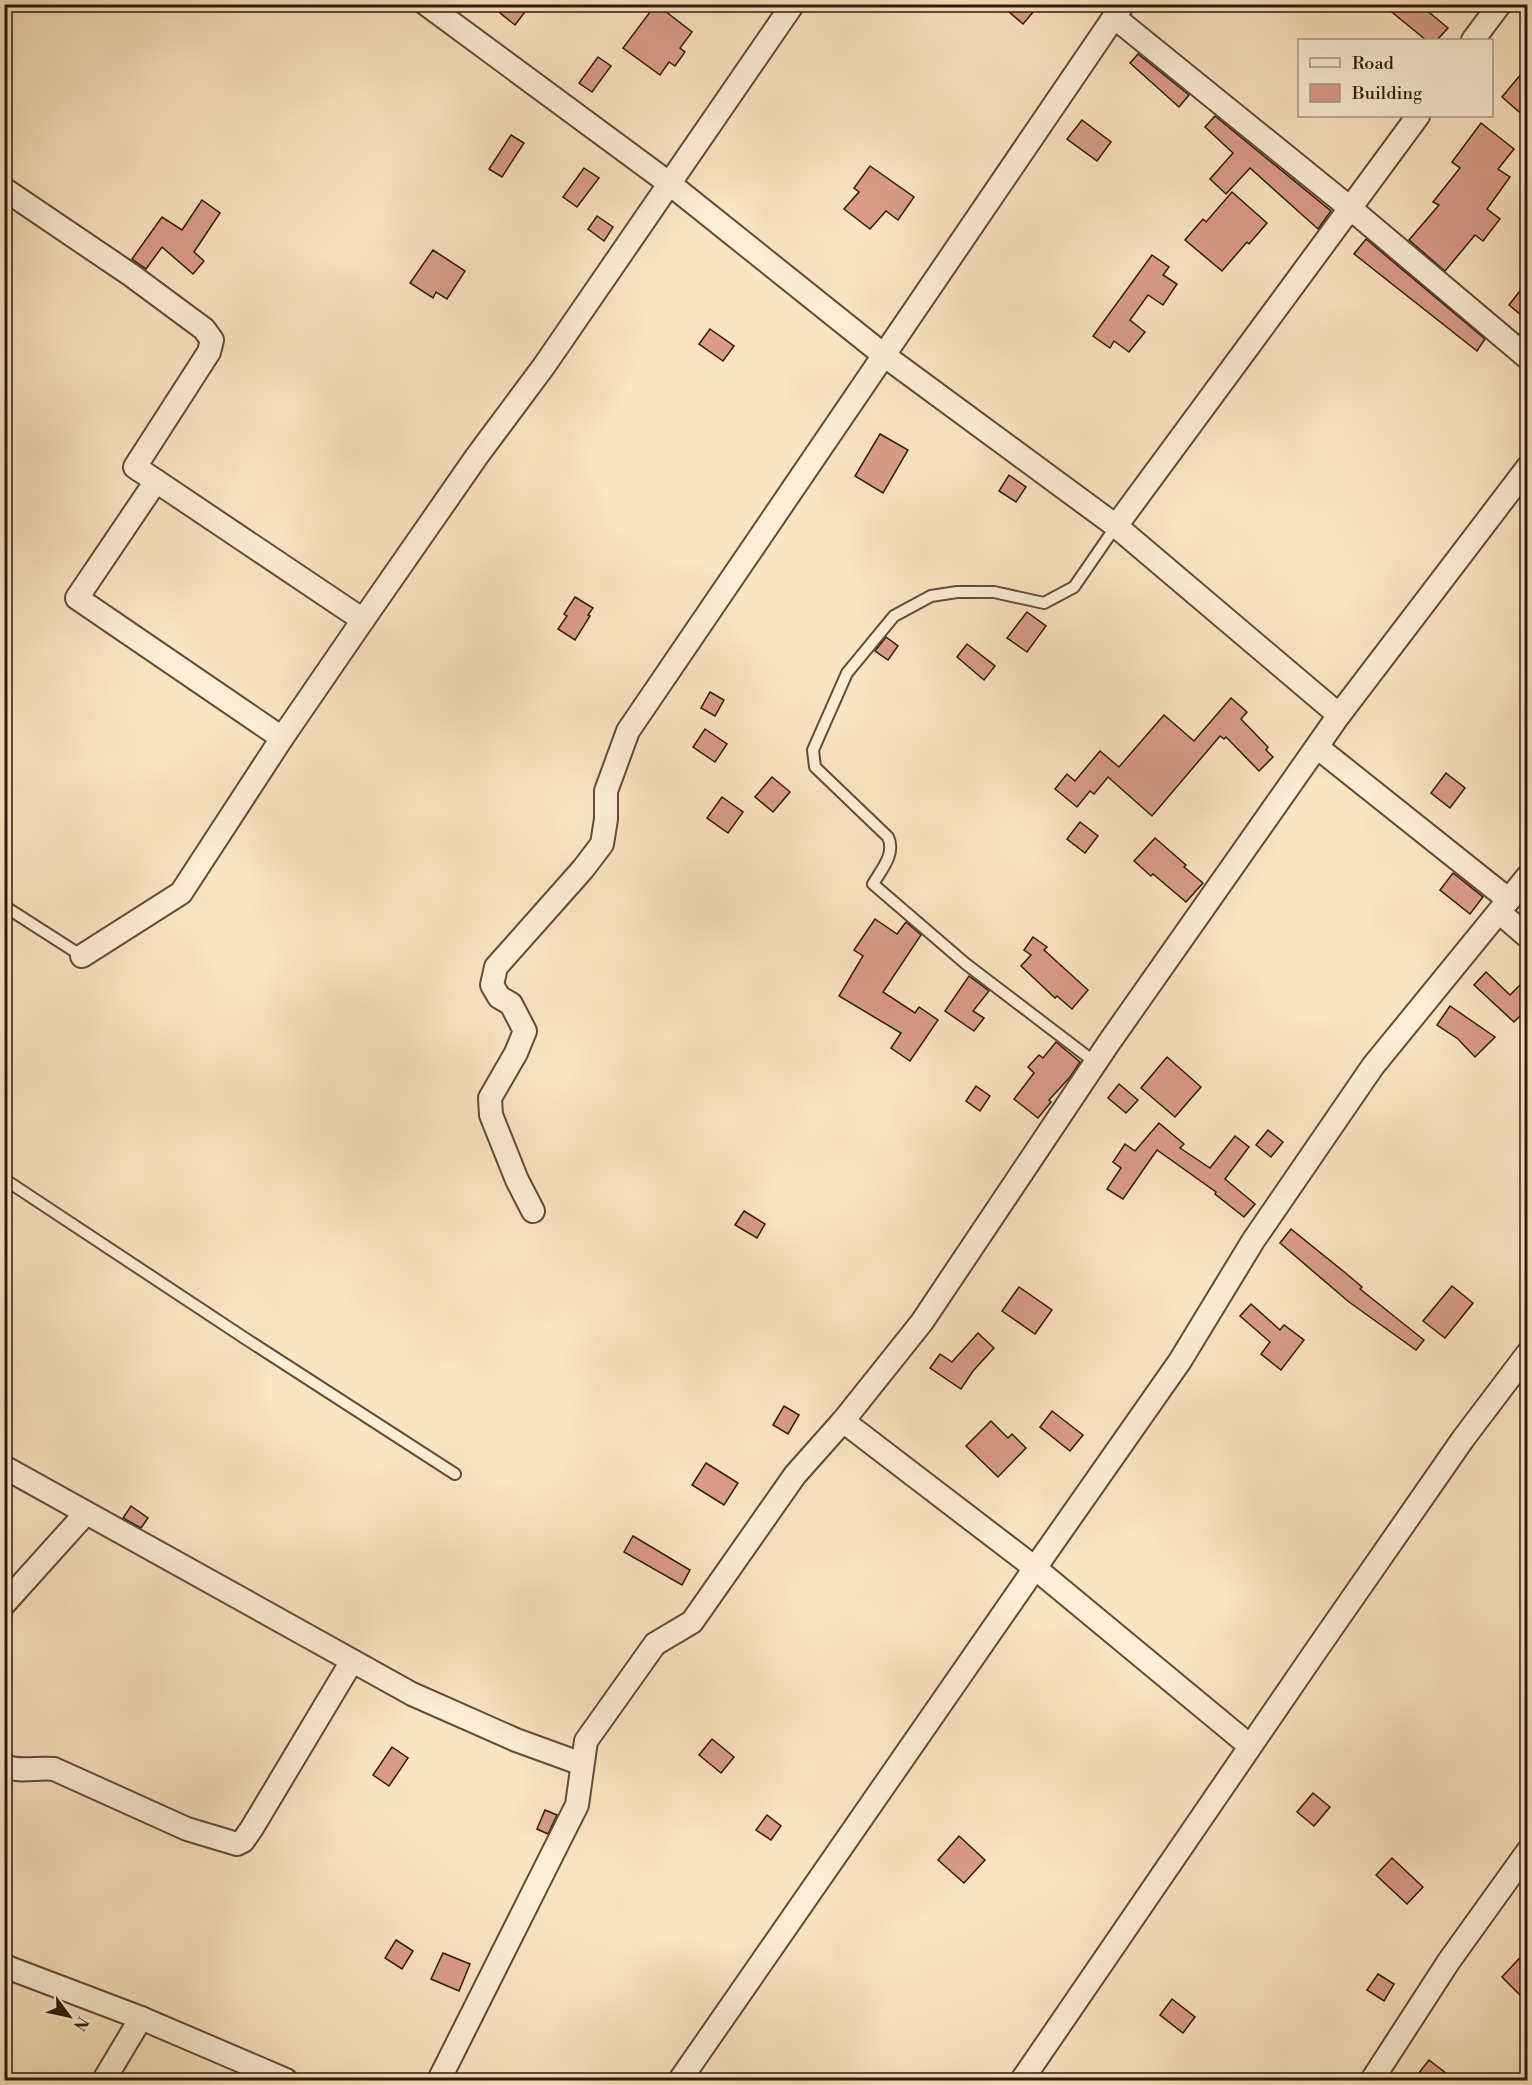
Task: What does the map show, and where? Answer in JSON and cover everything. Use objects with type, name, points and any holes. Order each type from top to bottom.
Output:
[{"type":"street","points":[[426,4],[670,184],[885,356],[1116,526],[1339,715]]},
{"type":"street","points":[[82,956],[181,893],[282,738],[363,620],[477,456],[544,366],[793,4]]},
{"type":"street","points":[[1474,39],[1500,4]]},
{"type":"street","points":[[532,1211],[491,1115],[490,1098],[516,1053],[525,1031],[511,1004],[499,997],[492,985],[496,967],[583,869],[602,844],[606,819],[606,791],[628,731],[1118,11],[1527,358]]},
{"type":"street","points":[[1116,526],[1417,117]]},
{"type":"street","points":[[4,189],[140,282],[204,329],[212,340],[209,352],[135,467],[363,620]]},
{"type":"street","points":[[439,2080],[577,1805],[586,1741],[655,1644],[692,1622],[795,1475],[843,1421],[922,1322],[1096,1064],[1339,715],[1527,467]]},
{"type":"street","points":[[156,482],[77,598],[282,738]]},
{"type":"street","points":[[1317,747],[1504,906],[1527,937]]},
{"type":"street","points":[[680,2080],[1180,1361],[1253,1241],[1373,1066],[1527,876]]},
{"type":"street","points":[[1023,2080],[1250,1746],[1463,1439],[1527,1353]]},
{"type":"street","points":[[843,1421],[1035,1568],[1250,1746]]},
{"type":"street","points":[[4,1467],[412,1694],[516,1740],[582,1764]]},
{"type":"street","points":[[4,1604],[86,1513]]},
{"type":"street","points":[[4,1766],[21,1770],[54,1769],[187,1829],[237,1844],[243,1841],[252,1828],[352,1661]]},
{"type":"street","points":[[1372,2080],[1449,1961],[1527,1851]]},
{"type":"street","points":[[4,1966],[141,2019],[286,2080]]},
{"type":"street","points":[[104,2080],[141,2019]]},
{"type":"lane","points":[[1096,1064],[966,964],[873,884],[891,853],[888,837],[815,767],[813,750],[847,673],[894,616],[931,596],[957,592],[994,592],[1044,603],[1074,587],[1116,526]]},
{"type":"lane","points":[[4,906],[82,956]]},
{"type":"lane","points":[[4,1179],[455,1474]]},
{"type":"building","points":[[489,4],[531,4],[515,25]]},
{"type":"building","points":[[656,4],[692,32],[680,48],[685,52],[675,66],[669,62],[660,75],[623,48]]},
{"type":"building","points":[[1000,4],[1040,4],[1023,24]]},
{"type":"building","points":[[1382,4],[1419,4],[1448,28],[1438,39],[1425,39]]},
{"type":"building","points":[[1138,54],[1189,95],[1179,107],[1130,63]]},
{"type":"building","points":[[598,57],[611,66],[592,92],[579,83]]},
{"type":"building","points":[[1527,67],[1527,119],[1502,97]]},
{"type":"building","points":[[1215,116],[1331,211],[1318,229],[1250,168],[1226,194],[1210,179],[1233,153],[1205,127]]},
{"type":"building","points":[[1082,120],[1111,142],[1097,161],[1067,139]]},
{"type":"building","points":[[1481,123],[1514,149],[1498,169],[1510,177],[1487,209],[1500,219],[1483,241],[1475,235],[1445,271],[1409,240],[1439,205],[1433,202],[1460,168],[1452,162]]},
{"type":"building","points":[[511,135],[524,143],[502,177],[489,169]]},
{"type":"building","points":[[870,166],[914,197],[898,220],[886,211],[870,229],[844,209],[859,192],[854,188]]},
{"type":"building","points":[[584,168],[599,178],[577,207],[563,197]]},
{"type":"building","points":[[1232,192],[1267,223],[1222,271],[1185,240],[1203,219],[1206,222]]},
{"type":"building","points":[[202,200],[220,213],[194,252],[204,261],[193,274],[162,247],[146,269],[132,259],[162,217],[182,230]]},
{"type":"building","points":[[597,216],[613,227],[604,241],[588,229]]},
{"type":"building","points":[[1366,239],[1485,339],[1477,351],[1354,254]]},
{"type":"building","points":[[433,250],[465,271],[447,299],[436,292],[433,298],[410,283]]},
{"type":"building","points":[[1152,255],[1169,267],[1163,275],[1177,284],[1163,305],[1148,295],[1130,320],[1145,332],[1129,352],[1114,341],[1110,348],[1093,336]]},
{"type":"building","points":[[1527,282],[1527,320],[1509,305]]},
{"type":"building","points":[[710,329],[734,346],[723,361],[699,344]]},
{"type":"building","points":[[880,434],[908,450],[883,493],[855,476]]},
{"type":"building","points":[[1009,475],[1026,487],[1016,502],[999,491]]},
{"type":"building","points":[[575,597],[593,608],[575,640],[558,629],[567,616],[564,614]]},
{"type":"building","points":[[1027,612],[1046,626],[1027,652],[1007,638]]},
{"type":"building","points":[[886,637],[898,646],[888,660],[875,651]]},
{"type":"building","points":[[967,644],[995,666],[984,680],[957,657]]},
{"type":"building","points":[[710,692],[724,700],[715,716],[701,708]]},
{"type":"building","points":[[1231,698],[1247,712],[1241,719],[1268,747],[1266,750],[1273,757],[1259,771],[1226,737],[1224,739],[1220,736],[1152,816],[1108,777],[1094,794],[1090,791],[1077,807],[1055,789],[1067,774],[1075,781],[1100,751],[1119,767],[1164,715],[1194,741]]},
{"type":"building","points":[[705,729],[727,744],[715,762],[693,747]]},
{"type":"building","points":[[1446,773],[1465,788],[1450,808],[1431,793]]},
{"type":"building","points":[[772,777],[790,792],[773,812],[755,797]]},
{"type":"building","points":[[722,797],[743,812],[728,833],[707,818]]},
{"type":"building","points":[[1080,822],[1098,836],[1085,853],[1067,839]]},
{"type":"building","points":[[1155,838],[1203,883],[1186,902],[1134,861]]},
{"type":"building","points":[[1453,873],[1483,897],[1470,914],[1440,890]]},
{"type":"building","points":[[875,919],[897,934],[906,922],[921,935],[883,992],[915,1013],[919,1007],[938,1020],[910,1061],[891,1048],[901,1033],[839,996],[863,956],[854,950]]},
{"type":"building","points":[[1033,937],[1047,947],[1044,950],[1088,990],[1072,1009],[1057,996],[1055,998],[1021,966],[1031,955],[1024,950]]},
{"type":"building","points":[[1486,972],[1510,995],[1527,978],[1527,1009],[1514,1022],[1474,985]]},
{"type":"building","points":[[969,976],[989,991],[973,1011],[984,1018],[974,1031],[945,1011]]},
{"type":"building","points":[[1450,1006],[1495,1037],[1475,1057],[1458,1039],[1437,1025]]},
{"type":"building","points":[[1056,1042],[1080,1062],[1049,1100],[1051,1102],[1038,1118],[1014,1099],[1034,1073],[1028,1067],[1039,1055],[1043,1058]]},
{"type":"building","points":[[1167,1057],[1201,1087],[1175,1117],[1141,1088]]},
{"type":"building","points":[[1119,1084],[1138,1100],[1126,1113],[1108,1098]]},
{"type":"building","points":[[976,1086],[990,1096],[980,1111],[966,1101]]},
{"type":"building","points":[[1159,1123],[1184,1144],[1180,1148],[1210,1168],[1235,1136],[1249,1147],[1225,1179],[1255,1204],[1244,1217],[1215,1194],[1216,1192],[1157,1150],[1123,1199],[1107,1189],[1121,1168],[1113,1162],[1125,1144],[1135,1151]]},
{"type":"building","points":[[1268,1130],[1283,1142],[1271,1157],[1256,1145]]},
{"type":"building","points":[[744,1211],[765,1224],[757,1238],[735,1225]]},
{"type":"building","points":[[1291,1229],[1362,1287],[1360,1289],[1424,1340],[1416,1350],[1349,1302],[1280,1243]]},
{"type":"building","points":[[1452,1286],[1473,1303],[1445,1338],[1423,1321]]},
{"type":"building","points":[[1019,1287],[1052,1310],[1035,1334],[1002,1311]]},
{"type":"building","points":[[1251,1304],[1280,1330],[1284,1325],[1304,1340],[1281,1370],[1261,1354],[1270,1342],[1240,1316]]},
{"type":"building","points":[[978,1333],[994,1348],[973,1371],[961,1389],[930,1368],[940,1354],[952,1362]]},
{"type":"building","points":[[784,1406],[799,1415],[788,1434],[773,1425]]},
{"type":"building","points":[[1052,1411],[1083,1435],[1070,1451],[1040,1427]]},
{"type":"building","points":[[991,1421],[1008,1438],[1012,1434],[1026,1448],[998,1477],[966,1446]]},
{"type":"building","points":[[706,1463],[738,1483],[724,1505],[692,1485]]},
{"type":"building","points":[[131,1506],[148,1518],[141,1528],[123,1518]]},
{"type":"building","points":[[633,1536],[690,1570],[682,1585],[624,1552]]},
{"type":"building","points":[[712,1739],[734,1757],[721,1773],[699,1755]]},
{"type":"building","points":[[392,1747],[408,1758],[389,1786],[373,1775]]},
{"type":"building","points":[[1313,1793],[1330,1807],[1314,1826],[1297,1812]]},
{"type":"building","points":[[545,1810],[557,1815],[548,1834],[537,1829]]},
{"type":"building","points":[[767,1815],[781,1826],[771,1840],[756,1830]]},
{"type":"building","points":[[959,1836],[985,1860],[964,1883],[938,1860]]},
{"type":"building","points":[[1392,1858],[1423,1887],[1407,1904],[1376,1875]]},
{"type":"building","points":[[396,1940],[413,1951],[402,1969],[385,1958]]},
{"type":"building","points":[[1527,1950],[1527,2002],[1502,1977]]},
{"type":"building","points":[[443,1953],[470,1964],[459,1991],[431,1979]]},
{"type":"building","points":[[1378,1974],[1394,1984],[1384,2001],[1367,1990]]},
{"type":"building","points":[[1172,1999],[1195,2017],[1183,2033],[1160,2015]]},
{"type":"building","points":[[1429,2060],[1455,2080],[1427,2080],[1418,2074]]}]
